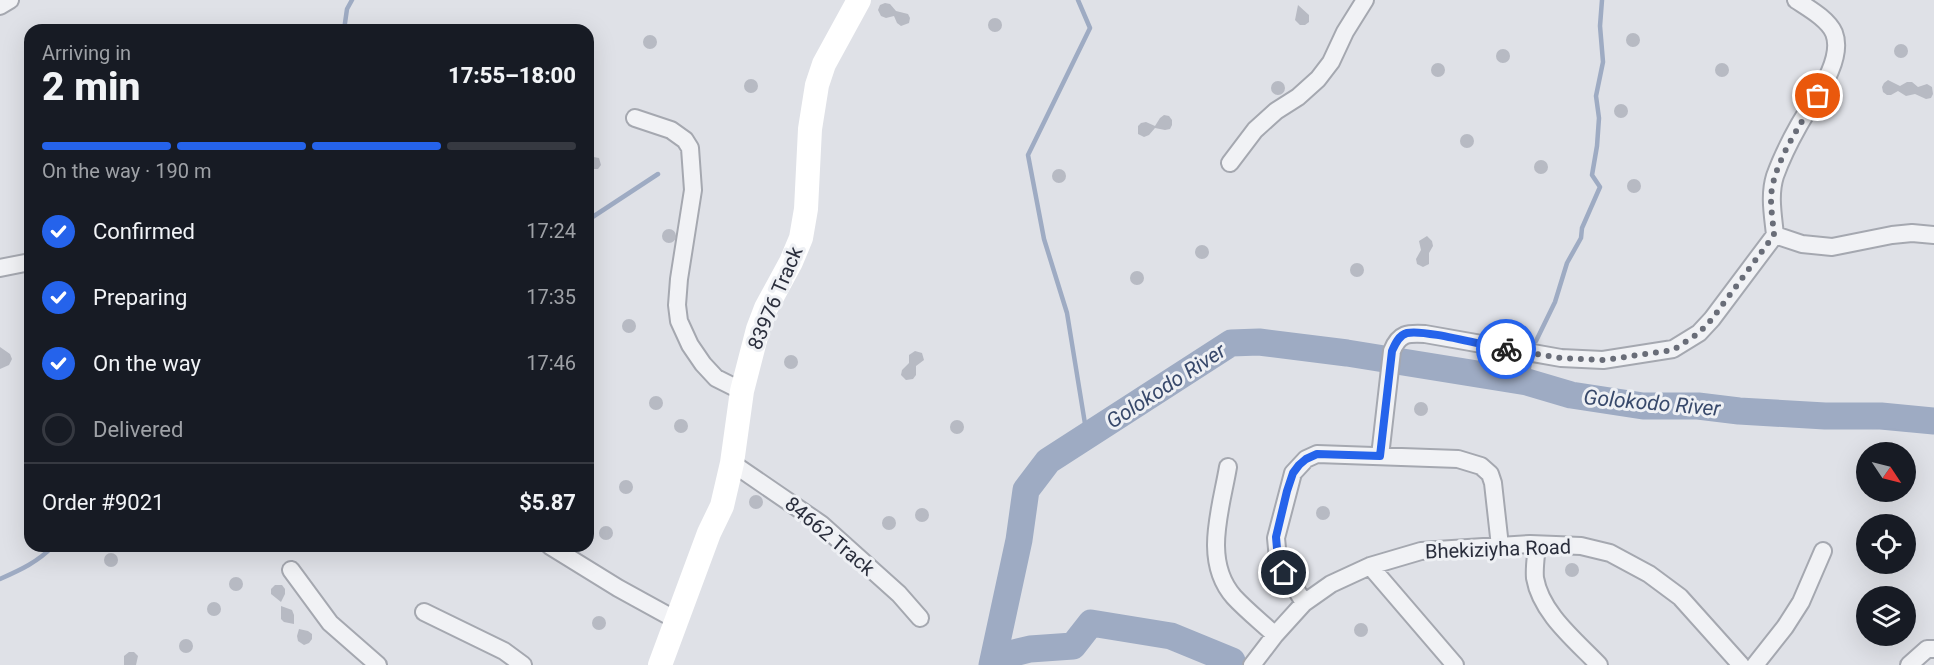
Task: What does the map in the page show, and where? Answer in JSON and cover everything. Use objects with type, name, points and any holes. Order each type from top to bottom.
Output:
[{"type":"street","points":[[0,6],[10,0]]},
{"type":"street","name":"83976 Track","points":[[660,665],[709,532],[722,506],[732,463],[742,391],[762,319],[801,238],[806,208],[810,129],[817,85],[824,64],[859,0]]},
{"type":"street","points":[[1230,163],[1255,130],[1275,111],[1298,97],[1318,79],[1331,62],[1345,32],[1365,0]]},
{"type":"street","points":[[1380,456],[1392,351],[1396,342],[1404,334],[1416,333],[1561,358],[1604,360],[1673,350],[1699,333],[1712,319],[1774,235],[1771,196],[1775,177],[1799,126],[1818,96],[1836,51],[1836,40],[1829,25],[1796,0]]},
{"type":"street","points":[[635,118],[671,130],[685,140],[690,148],[693,190],[679,279],[677,305],[679,321],[690,345],[703,364],[716,378],[742,391]]},
{"type":"street","points":[[1774,235],[1802,244],[1833,247],[1902,234],[1934,235]]},
{"type":"street","points":[[0,268],[24,263]]},
{"type":"street","points":[[1304,603],[1284,573],[1275,548],[1293,473],[1306,459],[1317,454],[1458,459],[1481,466],[1490,474],[1493,483],[1500,546]]},
{"type":"street","name":"84662 Track","points":[[732,463],[821,524],[899,594],[920,618]]},
{"type":"street","points":[[1228,467],[1215,545],[1219,574],[1233,596],[1275,635]]},
{"type":"street","points":[[1537,545],[1535,576],[1539,595],[1565,630],[1599,665]]},
{"type":"street","name":"Bhekiziyha Road","points":[[1252,665],[1304,603],[1331,584],[1370,566],[1421,551],[1537,545],[1581,546],[1610,553],[1649,574],[1680,597],[1741,665]]},
{"type":"street","points":[[1755,665],[1785,627],[1801,602],[1822,551]]},
{"type":"street","points":[[560,552],[678,621]]},
{"type":"street","points":[[1370,566],[1455,665]]},
{"type":"street","points":[[291,570],[330,623],[378,665]]},
{"type":"street","points":[[424,612],[504,651],[523,665]]},
{"type":"street","points":[[1909,665],[1927,649],[1934,649]]},
{"type":"building","points":[[890,4],[896,11],[908,14],[909,23],[901,26],[894,16],[886,18],[881,16],[878,10],[880,5]]},
{"type":"building","points":[[1298,5],[1309,15],[1309,22],[1305,25],[1300,25],[1295,20]]},
{"type":"building","points":[[992,18],[998,18],[1002,25],[998,32],[992,32],[988,28],[988,22]]},
{"type":"building","points":[[1630,33],[1636,33],[1640,40],[1636,47],[1630,47],[1626,43],[1626,37]]},
{"type":"building","points":[[647,35],[653,35],[657,42],[653,49],[647,49],[643,45],[643,39]]},
{"type":"building","points":[[1898,44],[1904,44],[1908,51],[1904,58],[1898,58],[1894,54],[1894,48]]},
{"type":"building","points":[[1500,49],[1506,49],[1510,56],[1506,63],[1500,63],[1496,59],[1496,53]]},
{"type":"building","points":[[1435,63],[1441,63],[1445,70],[1441,77],[1435,77],[1431,73],[1431,67]]},
{"type":"building","points":[[1719,63],[1725,63],[1729,70],[1725,77],[1719,77],[1715,73],[1715,67]]},
{"type":"building","points":[[748,79],[754,79],[758,86],[754,93],[748,93],[744,89],[744,83]]},
{"type":"building","points":[[1888,80],[1900,86],[1907,82],[1912,82],[1918,87],[1927,84],[1932,87],[1933,94],[1931,98],[1926,99],[1915,94],[1906,96],[1898,91],[1887,95],[1883,92],[1882,87]]},
{"type":"building","points":[[1275,81],[1281,81],[1285,88],[1281,95],[1275,95],[1271,91],[1271,85]]},
{"type":"building","points":[[1618,104],[1624,104],[1628,111],[1624,118],[1618,118],[1614,114],[1614,108]]},
{"type":"building","points":[[1164,115],[1169,116],[1172,120],[1170,129],[1155,128],[1144,137],[1138,134],[1138,126],[1141,123],[1146,122],[1155,126]]},
{"type":"building","points":[[1464,134],[1470,134],[1474,141],[1470,148],[1464,148],[1460,144],[1460,138]]},
{"type":"building","points":[[594,157],[599,158],[601,165],[598,169],[594,169]]},
{"type":"building","points":[[1538,160],[1544,160],[1548,167],[1544,174],[1538,174],[1534,170],[1534,164]]},
{"type":"building","points":[[1056,169],[1062,169],[1066,176],[1062,183],[1056,183],[1052,179],[1052,173]]},
{"type":"building","points":[[1631,179],[1637,179],[1641,186],[1637,193],[1631,193],[1627,189],[1627,183]]},
{"type":"building","points":[[669,229],[674,231],[676,236],[674,241],[669,243],[664,241],[662,236],[664,231]]},
{"type":"building","points":[[1427,236],[1433,246],[1429,253],[1429,264],[1423,267],[1417,264],[1416,259],[1421,250],[1419,241]]},
{"type":"building","points":[[1199,245],[1205,245],[1209,252],[1205,259],[1199,259],[1195,255],[1195,249]]},
{"type":"building","points":[[1354,263],[1360,263],[1364,270],[1360,277],[1354,277],[1350,273],[1350,267]]},
{"type":"building","points":[[1134,271],[1140,271],[1144,278],[1140,285],[1134,285],[1130,281],[1130,275]]},
{"type":"building","points":[[626,319],[632,319],[636,326],[632,333],[626,333],[622,329],[622,323]]},
{"type":"building","points":[[0,347],[10,354],[12,359],[9,365],[0,369]]},
{"type":"building","points":[[915,351],[922,353],[924,360],[916,366],[916,375],[913,379],[906,380],[901,375],[902,370],[909,363],[909,355]]},
{"type":"building","points":[[788,355],[794,355],[798,362],[794,369],[788,369],[784,365],[784,359]]},
{"type":"building","points":[[653,396],[659,396],[663,403],[659,410],[653,410],[649,406],[649,400]]},
{"type":"building","points":[[1418,402],[1424,402],[1428,409],[1424,416],[1418,416],[1414,412],[1414,406]]},
{"type":"building","points":[[678,419],[684,419],[688,426],[684,433],[678,433],[674,429],[674,423]]},
{"type":"building","points":[[954,420],[960,420],[964,427],[960,434],[954,434],[950,430],[950,424]]},
{"type":"building","points":[[623,480],[629,480],[633,487],[629,494],[623,494],[619,490],[619,484]]},
{"type":"building","points":[[753,495],[759,495],[763,502],[759,509],[753,509],[749,505],[749,499]]},
{"type":"building","points":[[1320,506],[1326,506],[1330,513],[1326,520],[1320,520],[1316,516],[1316,510]]},
{"type":"building","points":[[919,508],[925,508],[929,515],[925,522],[919,522],[915,518],[915,512]]},
{"type":"building","points":[[886,516],[892,516],[896,523],[892,530],[886,530],[882,526],[882,520]]},
{"type":"building","points":[[603,526],[609,526],[613,533],[609,540],[603,540],[599,536],[599,530]]},
{"type":"building","points":[[108,553],[114,553],[118,560],[114,567],[108,567],[104,563],[104,557]]},
{"type":"building","points":[[1569,563],[1575,563],[1579,570],[1575,577],[1569,577],[1565,573],[1565,567]]},
{"type":"building","points":[[233,577],[239,577],[243,584],[239,591],[233,591],[229,587],[229,581]]},
{"type":"building","points":[[275,585],[282,585],[285,589],[281,602],[271,594],[271,589]]},
{"type":"building","points":[[211,602],[217,602],[221,609],[217,616],[211,616],[207,612],[207,606]]},
{"type":"building","points":[[281,606],[292,610],[294,624],[281,619]]},
{"type":"building","points":[[596,616],[602,616],[606,623],[602,630],[596,630],[592,626],[592,620]]},
{"type":"building","points":[[1358,623],[1364,623],[1368,630],[1364,637],[1358,637],[1354,633],[1354,627]]},
{"type":"building","points":[[299,629],[312,634],[309,643],[304,645],[298,641]]},
{"type":"building","points":[[183,639],[189,639],[193,646],[189,653],[183,653],[179,649],[179,643]]},
{"type":"building","points":[[129,652],[134,652],[138,656],[136,665],[124,665],[124,656]]},
{"type":"waterway","points":[[345,24],[347,9],[352,0]]},
{"type":"waterway","points":[[1078,0],[1090,28],[1028,155],[1044,239],[1067,313],[1087,436]]},
{"type":"waterway","points":[[1536,341],[1555,302],[1567,263],[1581,238],[1582,228],[1600,187],[1592,175],[1599,118],[1596,96],[1603,62],[1600,26],[1602,0]]},
{"type":"waterway","points":[[594,216],[658,174]]},
{"type":"waterway","name":"Golokodo River","points":[[992,665],[1019,540],[1026,490],[1048,461],[1231,343],[1259,342],[1347,353],[1527,382],[1571,395],[1643,406],[1698,406],[1739,411],[1825,416],[1881,416],[1934,421]]},
{"type":"waterway","points":[[1527,382],[1530,361]]},
{"type":"waterway","points":[[0,579],[22,569],[47,552]]},
{"type":"waterway","points":[[994,658],[1030,649],[1073,646],[1091,623],[1171,636],[1232,661]]},
{"type":"way so far","points":[[1506,349],[1561,358],[1604,360],[1673,350],[1699,333],[1745,277],[1774,235],[1771,196],[1775,177],[1799,126],[1818,96]]},
{"type":"route","points":[[1284,573],[1275,548],[1293,473],[1306,459],[1317,454],[1380,456],[1392,351],[1400,337],[1409,333],[1425,334],[1506,349]]}]
